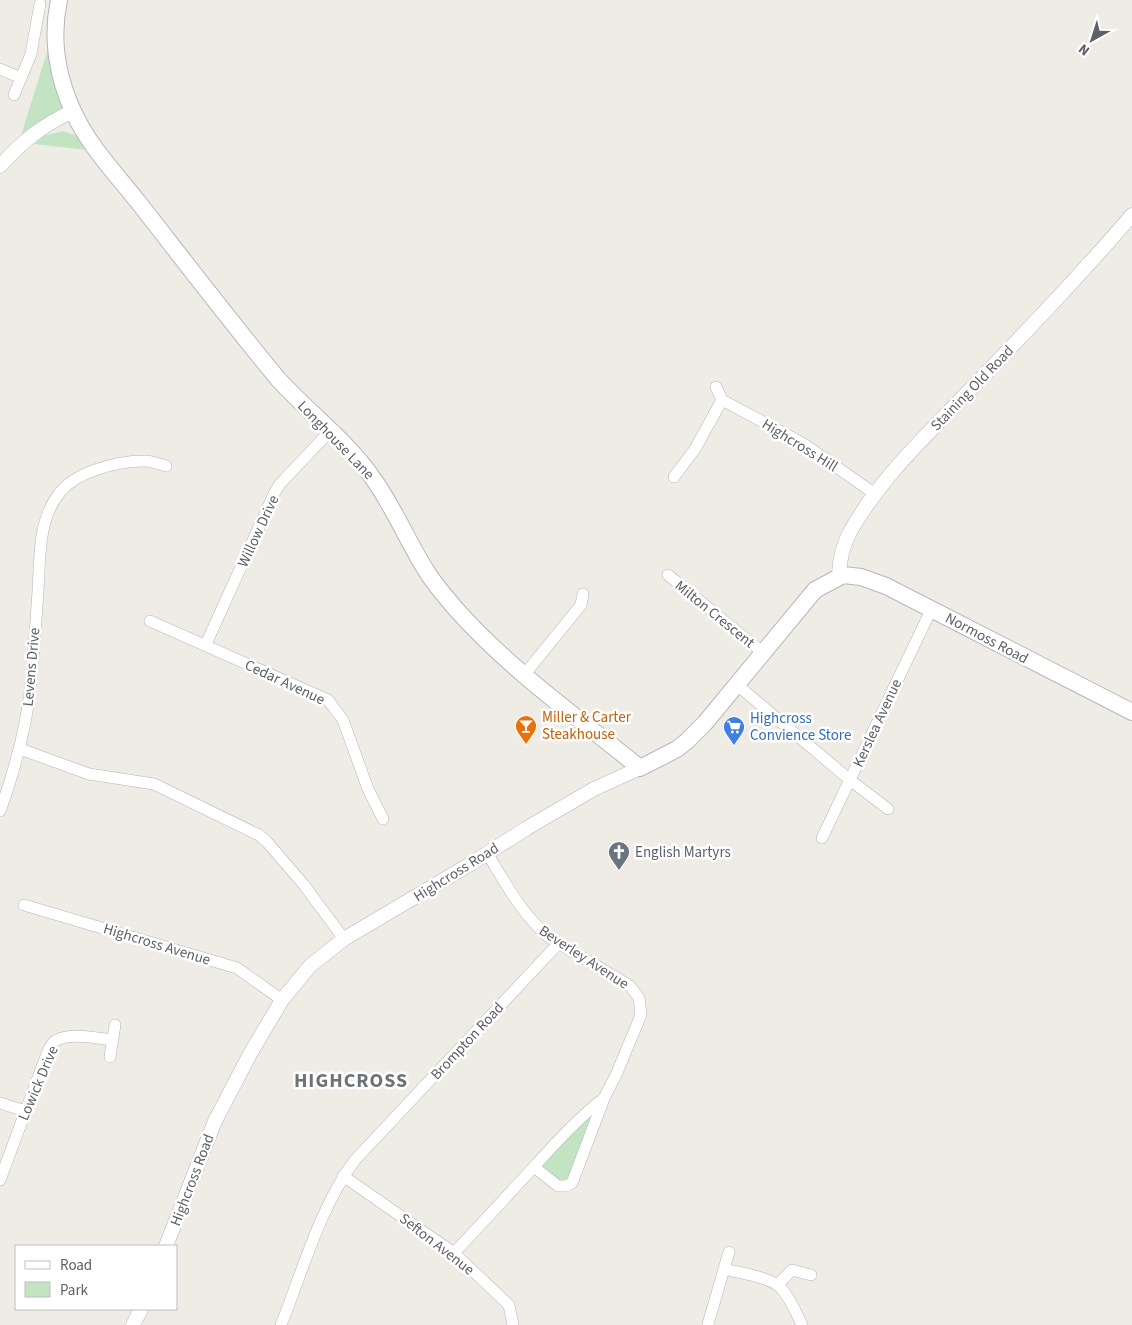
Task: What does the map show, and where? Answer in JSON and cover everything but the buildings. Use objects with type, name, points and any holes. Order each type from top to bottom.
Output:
[{"type":"main road","name":"Longhouse Lane","points":[[59,0],[55,18],[57,55],[73,111],[85,133],[112,169],[256,352],[295,398],[372,475],[427,572],[442,593],[476,630],[524,675],[640,768]]},
{"type":"main road","name":"Normoss Road","points":[[839,577],[851,576],[872,580],[932,608],[1132,712]]},
{"type":"main road","name":"Highcross Road","points":[[640,768],[687,741],[705,723],[815,590],[839,577]]},
{"type":"street","points":[[14,95],[31,54],[40,4]]},
{"type":"street","points":[[0,68],[21,78]]},
{"type":"street","points":[[0,166],[41,127],[73,111]]},
{"type":"street","name":"Staining Old Road","points":[[839,577],[839,562],[845,543],[874,494],[902,461],[1060,296],[1132,215]]},
{"type":"street","points":[[674,477],[695,449],[722,400],[716,387]]},
{"type":"street","name":"Highcross Hill","points":[[722,400],[804,444],[874,494]]},
{"type":"street","name":"Willow Drive","points":[[206,644],[275,492],[280,484],[330,431]]},
{"type":"street","name":"Levens Drive","points":[[0,811],[20,748],[30,696],[41,545],[47,520],[58,494],[89,472],[145,461],[166,466]]},
{"type":"street","name":"Milton Crescent","points":[[668,575],[762,652]]},
{"type":"street","points":[[524,675],[581,605],[583,594]]},
{"type":"street","name":"Kerslea Avenue","points":[[822,838],[932,608]]},
{"type":"street","name":"Cedar Avenue","points":[[150,621],[206,644],[328,700],[343,720],[368,788],[383,819]]},
{"type":"street","points":[[736,684],[850,780],[888,809]]},
{"type":"street","points":[[20,748],[89,774],[154,784],[258,835],[267,842],[304,885],[344,940]]},
{"type":"street","name":"Highcross Road","points":[[166,1245],[215,1121],[250,1054],[282,1000],[310,966],[344,940],[527,828],[594,789],[640,768]]},
{"type":"street","name":"Beverley Avenue","points":[[487,853],[524,913],[538,928],[630,986],[639,998],[641,1015],[616,1075],[605,1096],[572,1184],[558,1186],[534,1167]]},
{"type":"street","name":"Highcross Avenue","points":[[24,905],[238,968],[282,1000]]},
{"type":"street","name":"Brompton Road","points":[[282,1325],[330,1198],[343,1176],[559,943]]},
{"type":"street","points":[[110,1057],[115,1025]]},
{"type":"street","name":"Lowick Drive","points":[[0,1180],[48,1050],[54,1042],[64,1036],[112,1040]]},
{"type":"street","name":"Beverley Avenue","points":[[454,1253],[588,1110],[605,1096]]},
{"type":"street","points":[[0,1103],[25,1111]]},
{"type":"street","name":"Sefton Avenue","points":[[343,1176],[454,1253],[509,1305],[513,1325]]},
{"type":"street","points":[[708,1324],[729,1252]]},
{"type":"street","points":[[724,1269],[778,1285],[786,1294],[802,1325]]},
{"type":"street","points":[[778,1285],[792,1270],[811,1275]]},
{"type":"street","points":[[132,1325],[140,1310]]},
{"type":"green space","points":[[48,49],[63,111],[19,142]]},
{"type":"green space","points":[[63,131],[78,136],[88,150],[34,144],[44,136]]},
{"type":"green space","points":[[605,1096],[566,1186],[534,1167]]},
{"type":"place","name":"Miller & Carter Steakhouse","points":[[526,745]]},
{"type":"place","name":"Highcross Convience Store","points":[[734,746]]},
{"type":"place","name":"English Martyrs","points":[[619,871]]},
{"type":"district","name":"HIGHCROSS","points":[[351,1080]]}]
